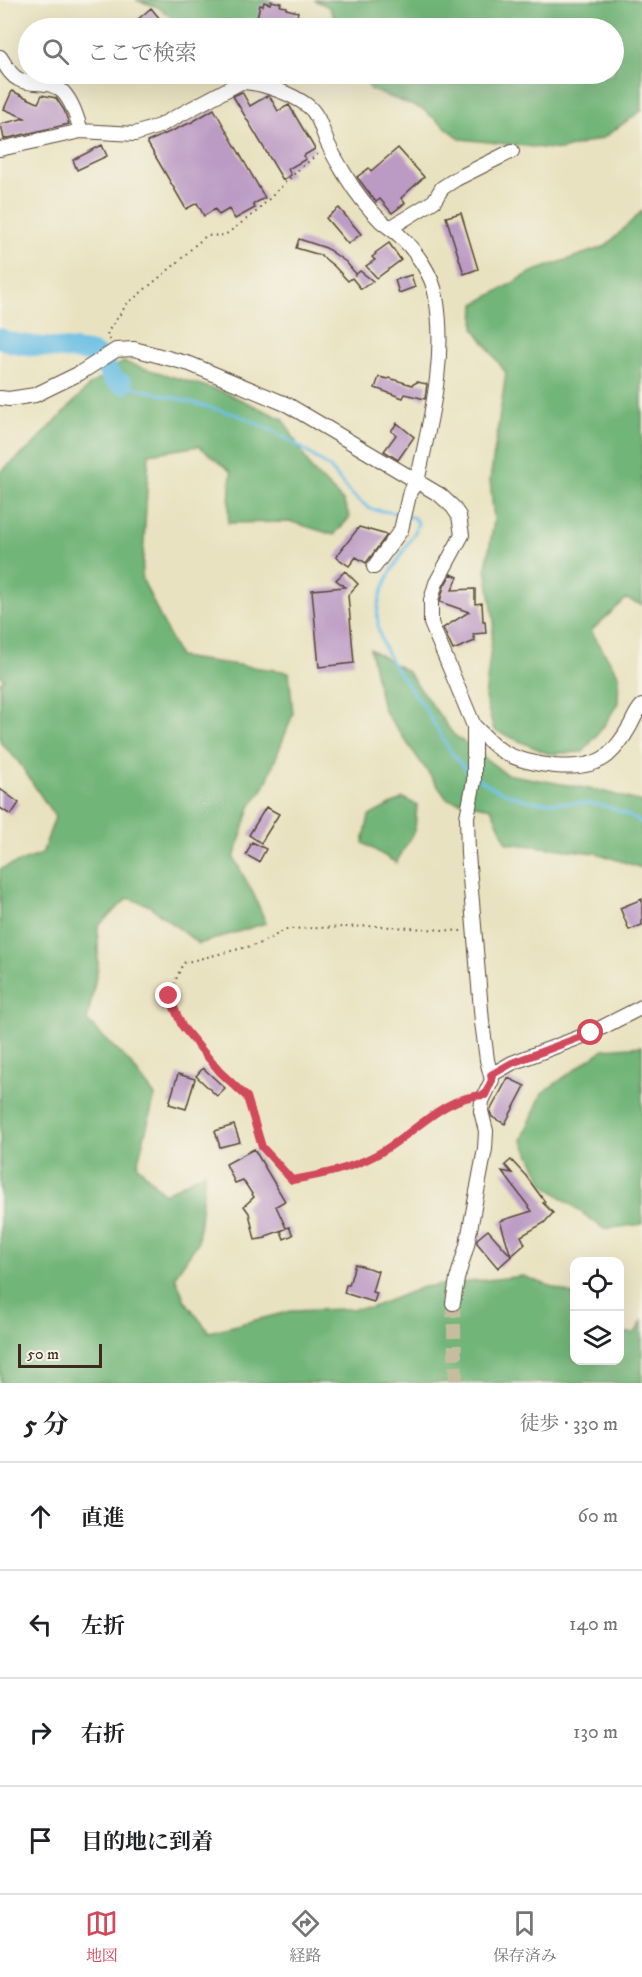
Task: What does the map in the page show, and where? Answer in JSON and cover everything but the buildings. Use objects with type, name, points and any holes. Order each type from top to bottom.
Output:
[{"type":"street","points":[[0,57],[18,79]]},
{"type":"street","points":[[47,84],[65,93],[81,131]]},
{"type":"street","points":[[0,149],[81,131],[135,134],[159,126],[235,84]]},
{"type":"street","points":[[256,84],[296,98],[311,108],[322,125],[328,145],[348,180],[380,219],[400,236],[418,258],[430,277],[436,294],[440,363],[417,482],[410,491],[401,530],[374,567]]},
{"type":"street","points":[[390,228],[434,201],[442,188],[456,179],[512,151]]},
{"type":"street","points":[[0,398],[35,395],[80,373],[116,350],[134,349],[190,364],[288,405],[440,495],[459,516],[462,535],[436,583],[431,600],[431,623],[474,726],[474,781],[467,817],[468,854],[482,1022],[492,1080],[482,1101],[481,1111],[486,1131],[485,1149],[467,1245],[453,1303]]},
{"type":"street","points":[[474,726],[502,751],[537,764],[577,767],[598,762],[610,754],[642,706]]},
{"type":"street","points":[[491,1075],[512,1063],[591,1033],[642,1007]]},
{"type":"path","points":[[116,350],[106,333],[127,304],[206,236],[225,235],[256,212],[298,170],[328,145]]},
{"type":"path","points":[[475,930],[376,926],[287,929],[259,944],[183,963],[169,996],[182,1026],[220,1072],[247,1097],[262,1147],[292,1180],[331,1173],[377,1154],[447,1105],[471,1095],[485,1095]]},
{"type":"green space","points":[[136,0],[270,0],[267,18],[172,18],[158,7]]},
{"type":"green space","points":[[314,0],[642,0],[642,110],[603,138],[561,150],[461,139],[422,109],[371,90],[368,84],[624,84],[624,18],[335,18],[329,7]]},
{"type":"green space","points":[[642,211],[642,605],[626,599],[591,631],[619,676],[618,703],[583,752],[549,754],[494,730],[485,698],[494,621],[486,568],[494,521],[490,480],[506,373],[474,328],[475,304],[532,272],[606,246]]},
{"type":"green space","points":[[123,362],[224,392],[283,419],[312,470],[343,501],[350,517],[334,535],[292,522],[228,523],[231,472],[199,446],[149,454],[142,578],[179,657],[289,672],[293,714],[265,786],[250,807],[234,858],[266,923],[199,944],[148,905],[128,898],[98,926],[98,967],[87,1021],[130,1063],[155,1096],[137,1165],[164,1194],[205,1172],[198,1242],[175,1276],[185,1301],[209,1332],[291,1311],[370,1308],[423,1287],[523,1276],[570,1294],[570,1365],[624,1365],[624,1333],[635,1333],[642,1321],[642,1383],[0,1383],[0,869],[42,854],[55,817],[18,761],[0,742],[0,682],[4,679],[0,675],[0,472],[32,446],[90,385]]},
{"type":"green space","points":[[370,649],[408,672],[453,734],[506,774],[601,791],[642,802],[642,868],[596,853],[507,843],[491,808],[447,799],[383,709]]},
{"type":"green space","points":[[403,798],[417,805],[415,830],[396,863],[363,843],[369,816]]},
{"type":"green space","points":[[642,1046],[642,1224],[604,1229],[545,1185],[522,1140],[542,1093],[604,1049]]},
{"type":"waterway","points":[[0,338],[30,346],[92,353],[102,360],[112,377],[123,384]]},
{"type":"waterway","points":[[123,384],[238,415],[269,429],[296,444],[330,468],[350,493],[370,509],[402,514]]},
{"type":"waterway","points":[[408,516],[414,518],[418,523],[381,594],[378,626],[382,643],[395,668],[422,704],[454,756],[468,772]]},
{"type":"waterway","points":[[479,779],[499,791],[524,799],[604,806],[642,823]]},
{"type":"tunnel","points":[[453,1303],[456,1383]]},
{"type":"route","points":[[169,996],[182,1026],[220,1072],[247,1097],[262,1147],[292,1180],[331,1173],[377,1154],[447,1105],[471,1095],[485,1095],[492,1080],[491,1075],[512,1063],[591,1033]]}]
